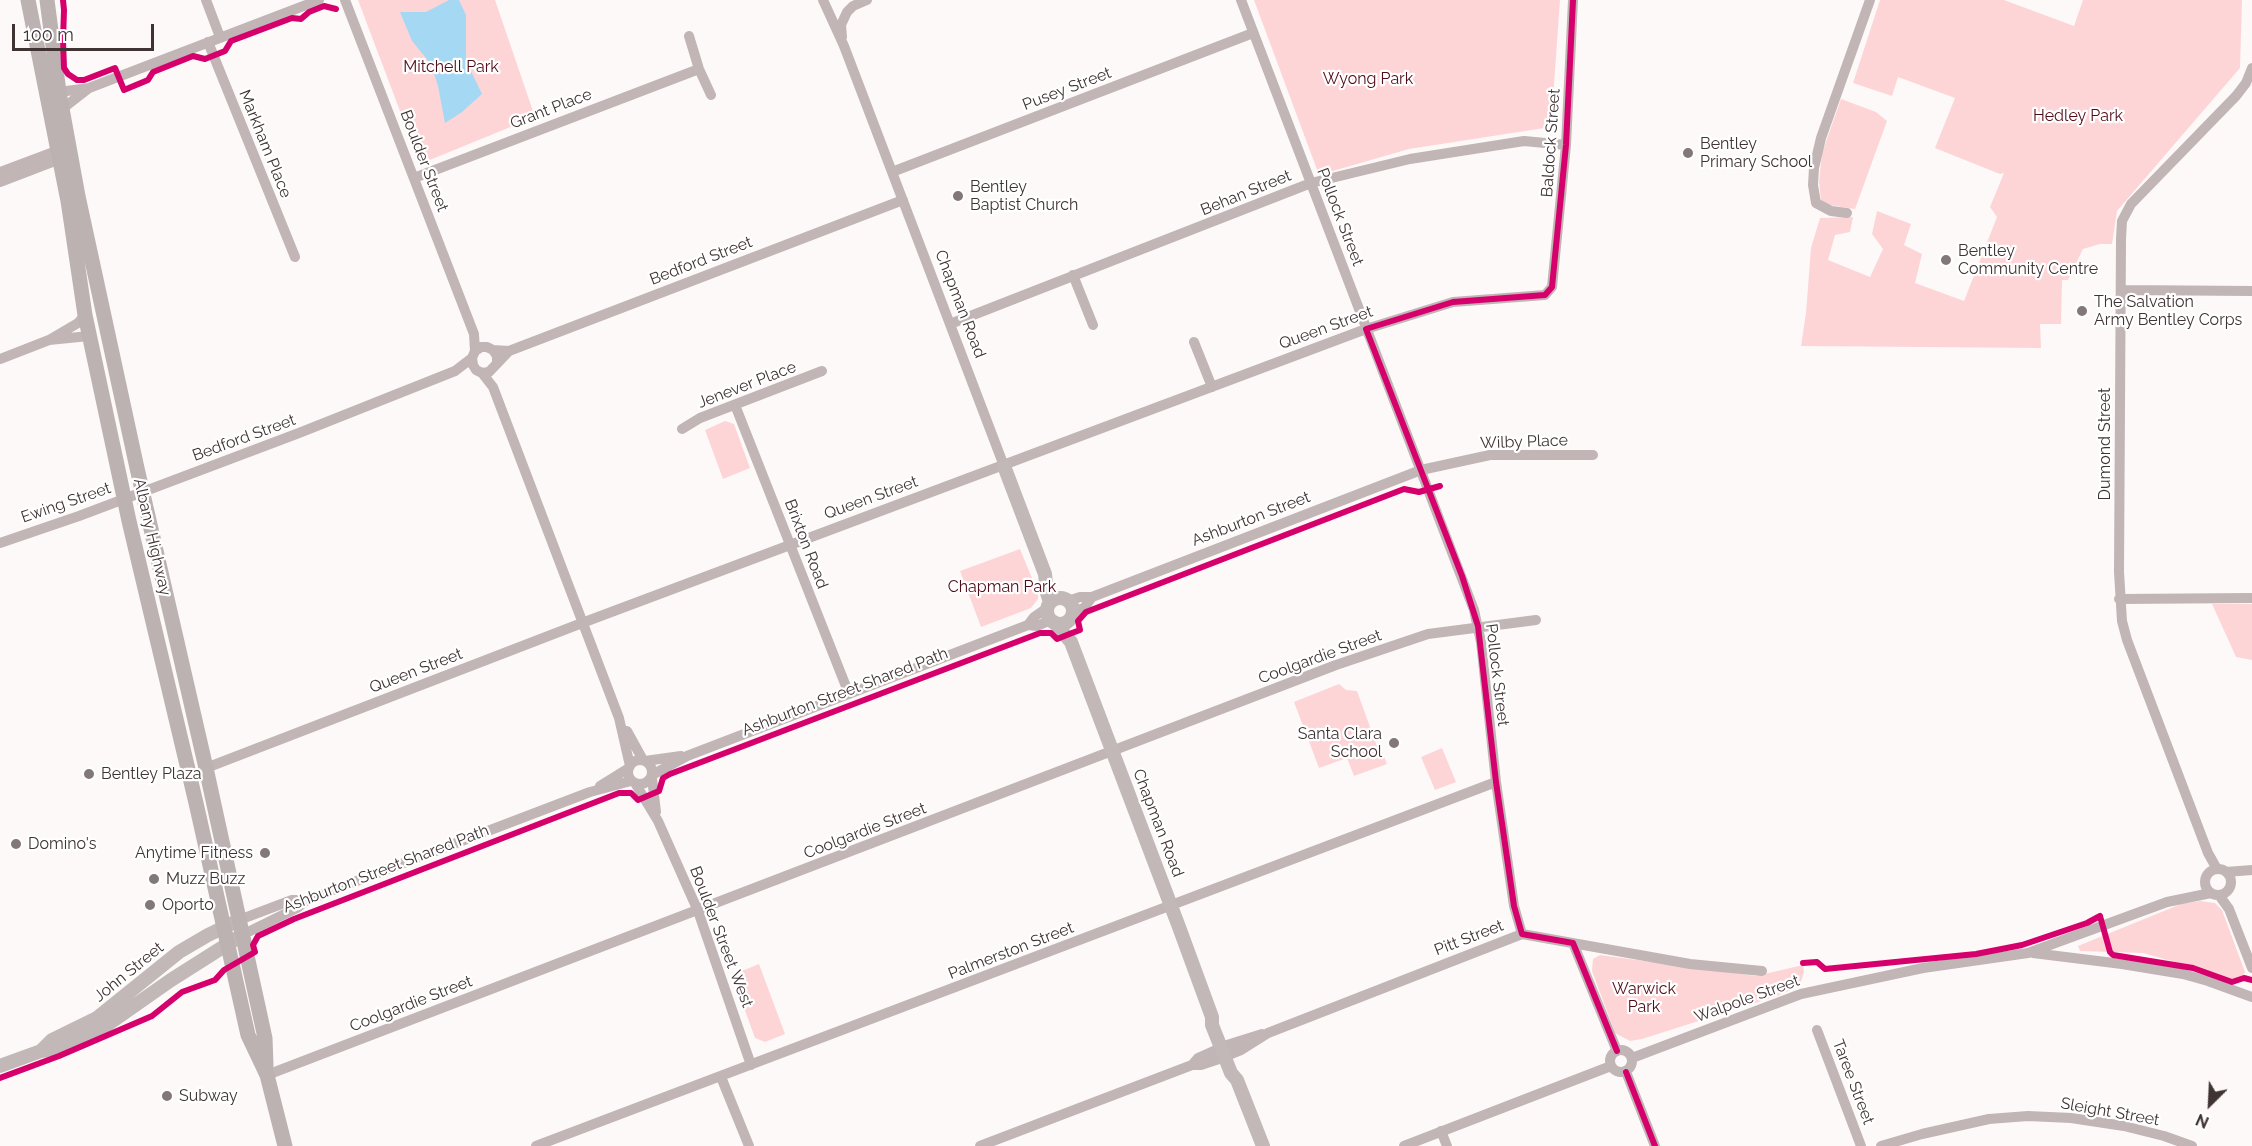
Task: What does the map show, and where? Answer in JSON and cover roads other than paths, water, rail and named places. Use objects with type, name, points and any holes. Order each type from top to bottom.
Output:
[{"type":"highway","name":"Albany Highway","points":[[28,0],[60,155],[89,336],[124,498],[248,1035],[267,1075]]},
{"type":"highway","name":"Albany Highway","points":[[47,0],[59,92],[78,196],[265,1038],[267,1075],[285,1146]]},
{"type":"main road","name":"Chapman Road","points":[[1004,466],[1045,574],[1047,592],[1072,633],[1071,642],[1212,1017],[1218,1020],[1226,1051],[1238,1070],[1237,1080],[1263,1146]]},
{"type":"main road","name":"John Street","points":[[40,1051],[51,1040],[97,1018],[179,952],[223,926],[240,927]]},
{"type":"main road","name":"John Street","points":[[0,1066],[40,1051],[58,1048],[104,1027],[227,944],[240,927]]},
{"type":"street","points":[[206,0],[220,37]]},
{"type":"street","points":[[59,92],[89,88],[319,0]]},
{"type":"street","name":"Boulder Street","points":[[345,0],[474,334],[473,354]]},
{"type":"street","name":"Chapman Road","points":[[824,0],[844,46],[1004,466]]},
{"type":"street","name":"Pollock Street","points":[[1241,0],[1365,329],[1462,576],[1478,626],[1496,782],[1514,906],[1522,934]]},
{"type":"street","name":"Baldock Street","points":[[1552,287],[1566,145],[1573,0]]},
{"type":"street","points":[[1847,213],[1831,211],[1816,203],[1813,185],[1814,168],[1821,138],[1870,0]]},
{"type":"street","name":"Chapman Road","points":[[844,46],[841,25],[847,12],[862,2]]},
{"type":"street","name":"Pusey Street","points":[[892,172],[1253,33]]},
{"type":"street","points":[[689,36],[699,69],[711,95]]},
{"type":"street","name":"Markham Place","points":[[208,42],[295,258]]},
{"type":"street","name":"Grant Place","points":[[414,178],[699,69]]},
{"type":"street","name":"Dumond Street","points":[[2214,873],[2127,640],[2122,621],[2119,599],[2121,229],[2127,210],[2236,96],[2252,70]]},
{"type":"street","points":[[62,109],[89,88]]},
{"type":"street","name":"Behan Street","points":[[950,324],[1311,183],[1410,159],[1524,141],[1566,145]]},
{"type":"street","points":[[0,172],[60,155]]},
{"type":"street","points":[[0,182],[60,155]]},
{"type":"street","name":"Bedford Street","points":[[496,365],[509,351],[903,200]]},
{"type":"street","points":[[1073,275],[1093,325]]},
{"type":"street","name":"Queen Street","points":[[206,768],[790,544],[1004,466],[1365,329],[1453,302],[1545,295],[1552,287]]},
{"type":"street","points":[[2121,290],[2252,291]]},
{"type":"street","points":[[0,359],[50,340],[78,323],[85,315]]},
{"type":"street","name":"Boulder Street","points":[[474,334],[490,349]]},
{"type":"street","points":[[50,340],[89,336]]},
{"type":"street","points":[[1194,342],[1212,387]]},
{"type":"street","points":[[240,927],[292,900],[307,900],[590,792],[633,782],[644,784],[652,777],[651,765],[644,760],[619,718],[493,387],[472,365],[473,354],[481,347],[490,349],[497,356],[493,387]]},
{"type":"street","name":"Bedford Street","points":[[490,349],[509,351]]},
{"type":"street","name":"Bedford Street","points":[[455,371],[473,354]]},
{"type":"street","points":[[479,371],[489,372],[496,365]]},
{"type":"street","name":"Bedford Street","points":[[143,492],[455,371],[479,371]]},
{"type":"street","name":"Jenever Place","points":[[682,429],[700,418],[822,371]]},
{"type":"street","name":"Brixton Road","points":[[735,405],[849,694]]},
{"type":"street","name":"Wilby Place","points":[[1421,470],[1490,454],[1593,455]]},
{"type":"street","name":"Ashburton Street","points":[[652,777],[687,756],[1028,625],[1037,626],[1059,610],[1084,608],[1092,597],[1421,470]]},
{"type":"street","name":"Ewing Street","points":[[0,543],[143,492]]},
{"type":"street","points":[[2119,599],[2252,598]]},
{"type":"street","name":"Coolgardie Street","points":[[267,1075],[1336,665],[1428,634],[1536,620]]},
{"type":"street","points":[[619,718],[629,767],[628,774],[633,782]]},
{"type":"street","name":"Ashburton Street","points":[[644,760],[687,756]]},
{"type":"street","points":[[590,792],[637,760],[644,760]]},
{"type":"street","name":"Boulder Street West","points":[[652,777],[658,821]]},
{"type":"street","name":"Boulder Street West","points":[[633,782],[658,821],[698,911],[751,1065]]},
{"type":"street","name":"Palmerston Street","points":[[536,1146],[1496,782]]},
{"type":"street","points":[[2214,873],[2252,870]]},
{"type":"street","points":[[2215,894],[2230,887],[2252,870]]},
{"type":"street","points":[[2214,873],[2230,878],[2229,909]]},
{"type":"street","points":[[2214,873],[2206,887],[2229,909],[2252,968]]},
{"type":"street","name":"Walpole Street","points":[[2188,897],[2214,873]]},
{"type":"street","name":"Walpole Street","points":[[1632,1058],[1801,993],[1923,968],[2028,953],[2146,910],[2188,897],[2215,894]]},
{"type":"street","name":"Pitt Street","points":[[980,1146],[1192,1065],[1201,1065],[1251,1036],[1268,1033],[1522,934],[1690,964],[1762,971]]},
{"type":"street","points":[[1573,943],[1617,1051]]},
{"type":"street","points":[[2028,953],[2183,974],[2252,997]]},
{"type":"street","name":"Taree Street","points":[[1817,1030],[1861,1146]]},
{"type":"street","points":[[1617,1051],[1626,1051],[1632,1058],[1632,1066],[1626,1072],[1617,1072],[1611,1066],[1610,1059],[1617,1051]]},
{"type":"street","points":[[1404,1146],[1611,1066]]},
{"type":"street","points":[[1626,1072],[1655,1146]]},
{"type":"street","points":[[720,1077],[749,1146]]},
{"type":"street","name":"Sleight Street","points":[[1881,1146],[1989,1119],[2028,1116],[2071,1118],[2124,1126],[2192,1146]]},
{"type":"street","points":[[1441,1131],[1447,1146]]},
{"type":"water","points":[[449,0],[459,0],[466,15],[466,61],[482,94],[462,112],[445,123],[431,64],[412,41],[400,12],[426,12]]},
{"type":"place","name":"Bentley Primary School","points":[[1688,153]]},
{"type":"place","name":"Bentley Baptist Church","points":[[958,196]]},
{"type":"place","name":"Bentley Community Centre","points":[[1946,260]]},
{"type":"place","name":"The Salvation Army Bentley Corps","points":[[2082,311]]},
{"type":"place","name":"Santa Clara School","points":[[1394,743]]},
{"type":"place","name":"Bentley Plaza","points":[[89,774]]},
{"type":"place","name":"Domino's","points":[[16,844]]},
{"type":"place","name":"Anytime Fitness","points":[[265,853]]},
{"type":"place","name":"Muzz Buzz","points":[[154,879]]},
{"type":"place","name":"Oporto","points":[[150,905]]},
{"type":"place","name":"Subway","points":[[167,1096]]},
{"type":"park label","name":"Mitchell Park","points":[[451,67]]},
{"type":"park label","name":"Wyong Park","points":[[1368,79]]},
{"type":"park label","name":"Hedley Park","points":[[2078,116]]},
{"type":"park label","name":"Chapman Park","points":[[1002,587]]},
{"type":"park label","name":"Warwick Park","points":[[1644,998]]}]
